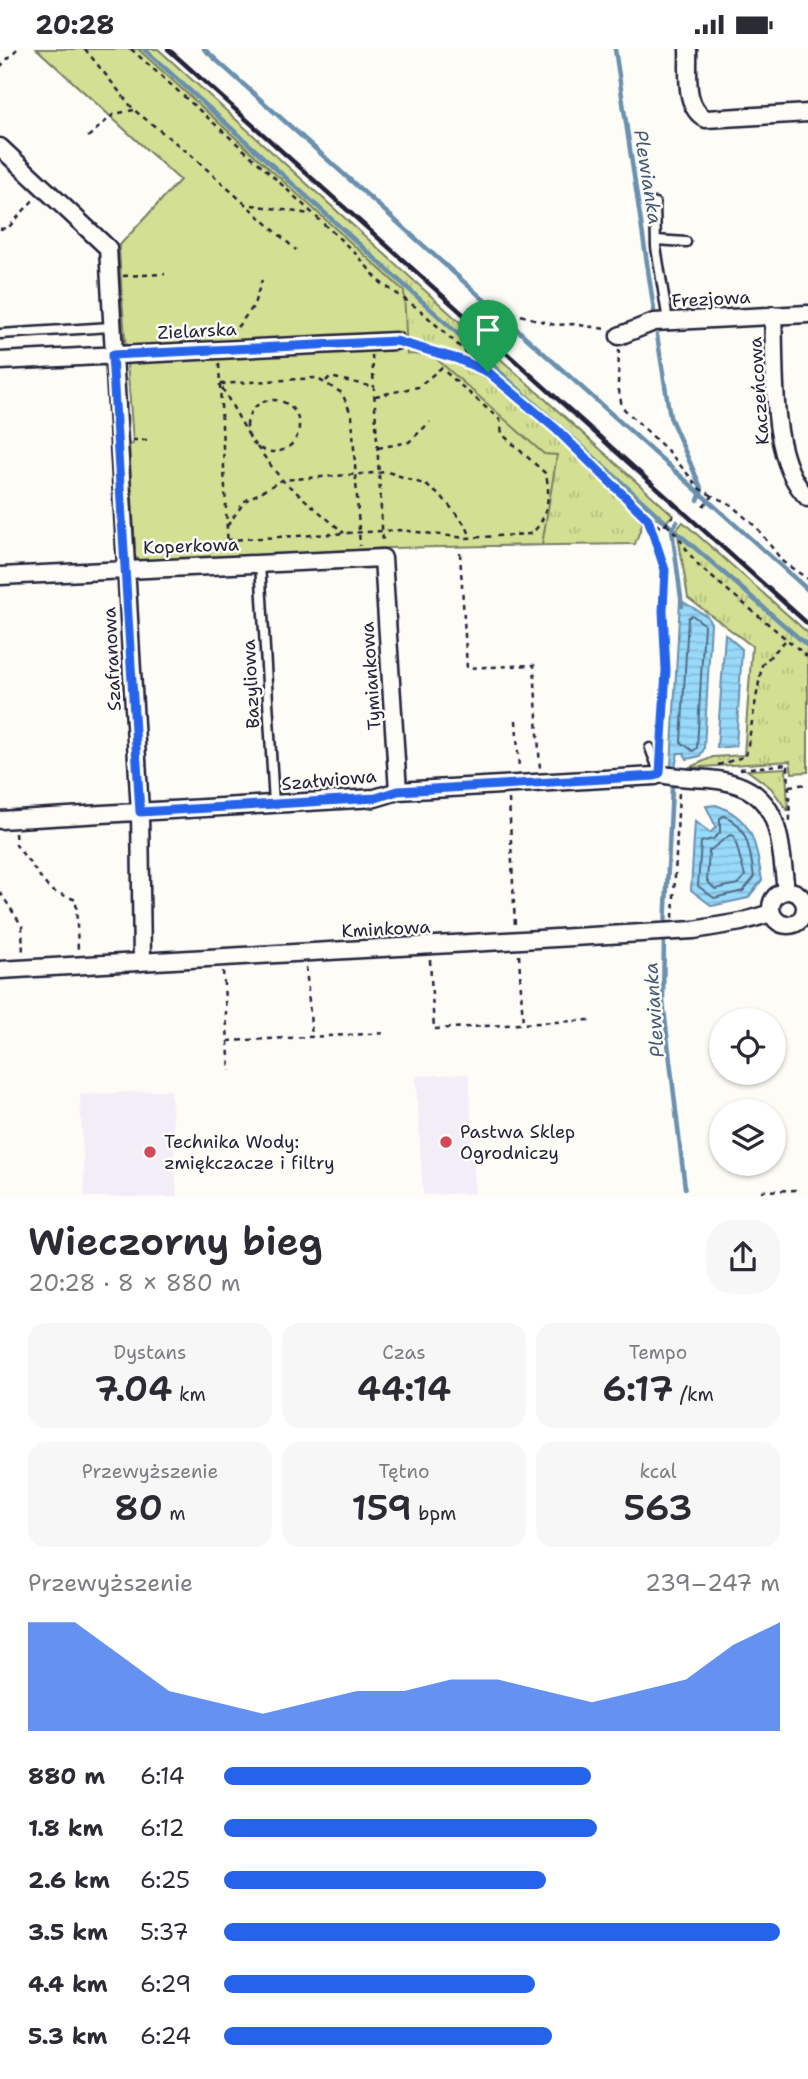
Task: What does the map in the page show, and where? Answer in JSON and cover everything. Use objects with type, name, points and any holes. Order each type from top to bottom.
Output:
[{"type":"street","points":[[688,49],[690,100],[706,120],[808,113]]},
{"type":"street","name":"Szafranowa","points":[[0,147],[108,248],[140,812],[142,962]]},
{"type":"street","name":"Frezjowa","points":[[619,337],[654,322],[808,314]]},
{"type":"street","name":"Kaczeńcowa","points":[[773,315],[782,452],[795,482],[808,498]]},
{"type":"street","name":"Zielarska","points":[[0,361],[396,341]]},
{"type":"street","name":"Koperkowa","points":[[0,576],[228,563],[383,558]]},
{"type":"street","name":"Tymiankowa","points":[[383,558],[398,791]]},
{"type":"street","points":[[660,773],[678,779],[735,783],[757,794],[776,821],[786,891]]},
{"type":"street","name":"Szałwiowa","points":[[7,820],[376,798],[398,791],[655,776],[660,773]]},
{"type":"street","points":[[786,891],[801,898],[806,915],[794,924],[785,925],[771,913],[775,896],[786,891]]},
{"type":"street","name":"Kminkowa","points":[[0,970],[429,946],[517,935],[694,930],[741,922],[771,913]]},
{"type":"lane","points":[[655,203],[656,240],[668,321]]},
{"type":"lane","points":[[656,240],[686,242]]},
{"type":"lane","points":[[0,334],[111,327]]},
{"type":"lane","name":"Bazyliowa","points":[[260,563],[274,804]]},
{"type":"lane","points":[[650,748],[660,773]]},
{"type":"path","points":[[0,67],[17,49]]},
{"type":"path","points":[[85,49],[134,110],[248,204],[296,250]]},
{"type":"path","points":[[131,49],[263,167],[310,214],[357,255],[380,282],[420,310],[556,429],[648,519],[662,527],[674,515]]},
{"type":"path","points":[[88,137],[114,114],[134,110]]},
{"type":"path","points":[[0,229],[8,228],[45,188]]},
{"type":"path","points":[[248,204],[310,214]]},
{"type":"path","points":[[109,278],[164,274]]},
{"type":"path","points":[[228,563],[218,350],[249,315],[262,280]]},
{"type":"path","points":[[465,349],[494,322],[502,322],[513,313],[555,325],[604,327],[619,337],[618,385],[622,407],[670,453],[699,489],[730,504],[757,528],[783,562],[808,579]]},
{"type":"path","points":[[372,341],[383,558]]},
{"type":"path","points":[[396,341],[458,359],[488,372]]},
{"type":"path","points":[[228,540],[383,531],[471,537],[529,534],[538,530],[542,523],[548,481],[545,473],[502,434],[500,420],[441,368],[418,387],[374,396]]},
{"type":"path","points":[[326,381],[330,377],[341,377],[374,387]]},
{"type":"path","points":[[220,384],[316,378],[326,381],[342,393],[349,406],[360,557]]},
{"type":"path","points":[[220,384],[252,441],[282,480],[344,533]]},
{"type":"path","points":[[249,436],[250,413],[263,401],[281,400],[295,411],[300,428],[292,444],[276,452],[259,447],[252,441]]},
{"type":"path","points":[[378,448],[408,442],[430,422]]},
{"type":"path","points":[[227,526],[245,501],[282,480],[387,472],[426,485],[457,513],[471,537]]},
{"type":"path","points":[[703,506],[713,496]]},
{"type":"path","points":[[648,519],[665,570],[663,611],[666,670],[660,773]]},
{"type":"path","points":[[666,524],[678,534],[689,555],[701,568],[808,657]]},
{"type":"path","points":[[460,553],[467,668],[534,665],[541,782]]},
{"type":"path","points":[[712,766],[746,756],[762,665],[786,640]]},
{"type":"path","points":[[516,720],[520,783]]},
{"type":"path","points":[[733,771],[788,764],[789,825]]},
{"type":"path","points":[[674,928],[672,898],[678,779]]},
{"type":"path","points":[[789,786],[808,784]]},
{"type":"path","points":[[509,799],[523,1024]]},
{"type":"path","points":[[7,820],[16,845],[50,890],[76,900],[79,965]]},
{"type":"path","points":[[0,892],[22,926],[24,968]]},
{"type":"path","points":[[429,946],[434,1029],[590,1020]]},
{"type":"path","points":[[305,953],[313,1037]]},
{"type":"path","points":[[223,957],[230,1071]]},
{"type":"path","points":[[228,1041],[386,1033]]},
{"type":"path","points":[[761,1191],[797,1190]]},
{"type":"shaded area","name":"Pastwa Sklep Ogrodniczy","points":[[469,1074],[475,1193],[423,1195],[416,1076]]},
{"type":"shaded area","points":[[171,1090],[177,1197],[85,1197],[80,1095]]},
{"type":"green space","points":[[37,49],[158,49],[673,515],[665,523],[650,515],[644,519],[635,544],[479,546],[126,343],[123,337],[119,246],[180,180]]},
{"type":"green space","points":[[37,49],[138,49],[404,291],[407,354],[432,355],[544,454],[557,455],[542,545],[390,548],[144,562],[135,557],[131,550],[135,549],[129,445],[133,444],[119,246],[180,180]]},
{"type":"green space","points":[[683,522],[808,633],[808,772],[792,773],[790,761],[688,768],[713,757],[744,755],[752,646],[688,598],[677,529]]},
{"type":"green space","points":[[786,768],[788,810],[771,788],[747,770]]},
{"type":"water","points":[[680,600],[707,616],[711,623],[704,749],[700,756],[687,759],[684,753],[678,753],[675,768],[671,767]]},
{"type":"water","points":[[725,634],[742,649],[736,746],[717,748]]},
{"type":"water","points":[[716,805],[738,817],[751,834],[762,880],[748,898],[712,906],[691,890],[695,821],[710,833],[716,827],[706,806]]},
{"type":"waterway","points":[[144,49],[672,528],[808,646]]},
{"type":"waterway","points":[[204,49],[808,590]]},
{"type":"waterway","name":"Plewianka","points":[[615,49],[654,310]]},
{"type":"waterway","name":"Plewianka","points":[[657,335],[670,417],[702,490],[698,500]]},
{"type":"waterway","name":"Plewianka","points":[[677,522],[672,529],[682,606]]},
{"type":"waterway","name":"Plewianka","points":[[665,927],[672,788]]},
{"type":"waterway","name":"Plewianka","points":[[664,936],[663,1001],[685,1188]]},
{"type":"railway","points":[[168,49],[808,624]]},
{"type":"place","name":"Pastwa Sklep Ogrodniczy","points":[[446,1142]]},
{"type":"place","name":"Technika Wody: zmiękczacze i filtry","points":[[150,1152]]},
{"type":"route","points":[[396,341],[458,359],[488,372],[556,429],[643,512],[655,535],[665,570],[663,611],[666,670],[663,763],[660,773],[655,776],[398,791],[376,798],[140,812],[112,355],[396,341]]}]
